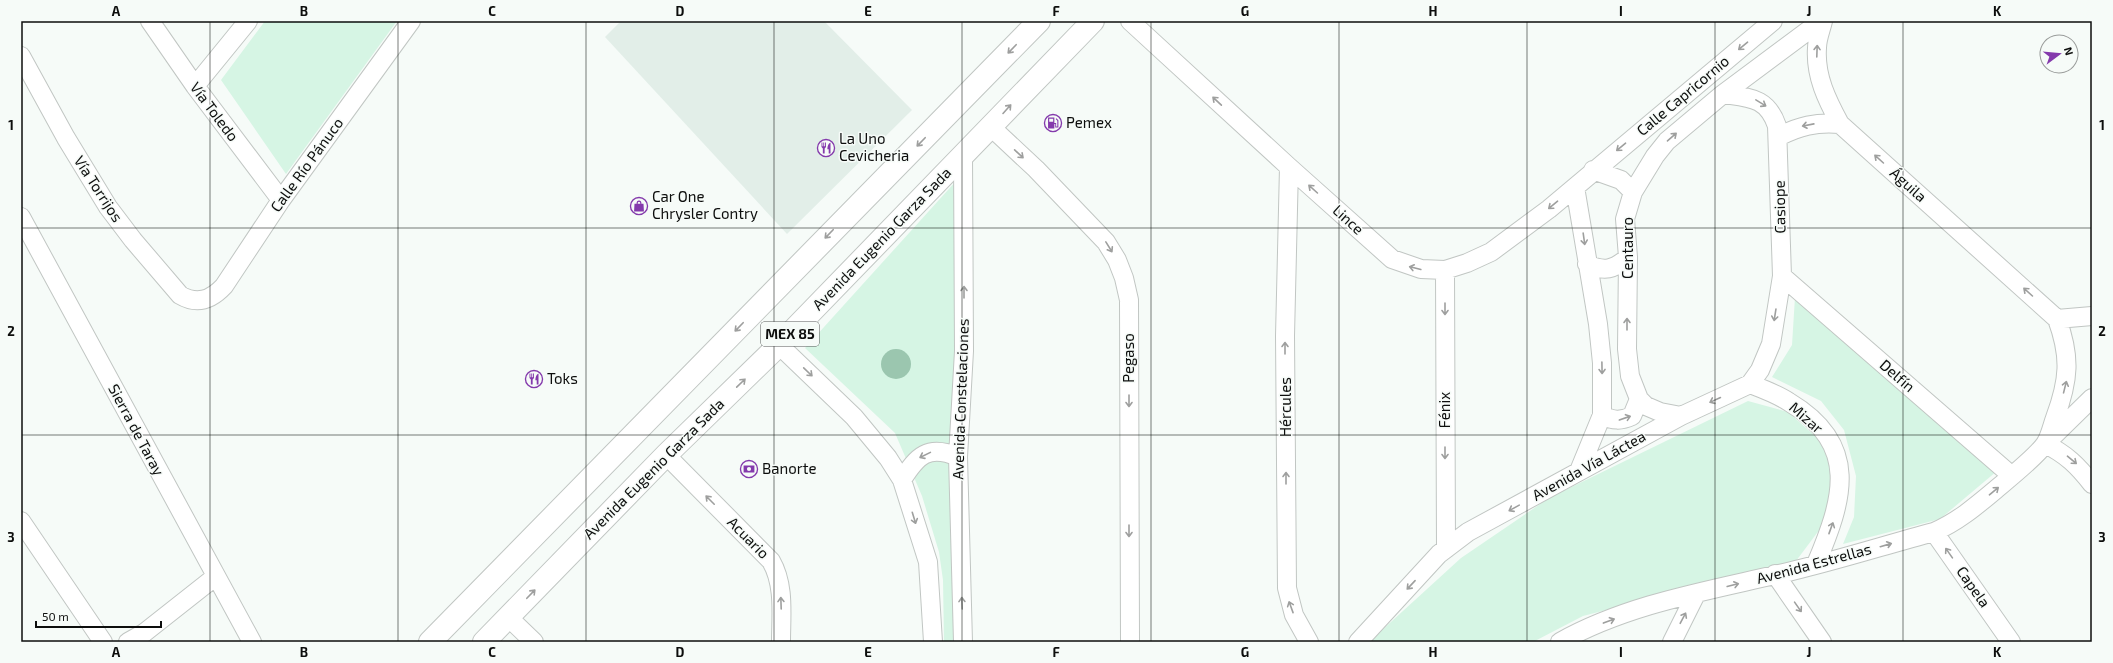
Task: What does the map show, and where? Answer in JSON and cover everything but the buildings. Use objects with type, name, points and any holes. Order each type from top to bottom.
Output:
[{"type":"highway","name":"MEX 85","points":[[430,642],[1039,21]]},
{"type":"highway","name":"Avenida Eugenio Garza Sada","points":[[484,642],[666,456],[779,345],[991,127],[1025,89],[1093,21]]},
{"type":"street","name":"Vía Toledo","points":[[150,21],[195,86],[281,200]]},
{"type":"street","points":[[195,86],[248,21]]},
{"type":"street","name":"Calle Río Pánuco","points":[[199,301],[216,296],[224,286],[281,200],[411,21]]},
{"type":"street","name":"Lince","points":[[1130,21],[1289,168],[1392,259],[1421,269],[1445,270],[1467,263],[1491,252],[1549,209],[1593,170]]},
{"type":"street","name":"Calle Capricornio","points":[[1593,170],[1773,21]]},
{"type":"street","name":"Águila","points":[[1723,94],[1822,21]]},
{"type":"street","name":"Águila","points":[[1822,21],[1817,47],[1817,63],[1825,98],[1840,124],[2057,318]]},
{"type":"street","name":"Vía Torrijos","points":[[21,56],[66,138],[108,207],[133,240],[180,295],[189,300],[199,301]]},
{"type":"street","points":[[1723,94],[1760,101],[1770,109],[1774,117],[1778,137],[1797,127],[1824,122],[1840,124]]},
{"type":"street","name":"Centauro","points":[[1639,400],[1634,390],[1628,363],[1628,257],[1625,219],[1634,192],[1654,156],[1667,140],[1723,94]]},
{"type":"street","name":"Pegaso","points":[[991,127],[1036,169],[1106,242],[1117,260],[1124,278],[1129,300],[1130,642]]},
{"type":"street","name":"Casiope","points":[[1778,137],[1782,276]]},
{"type":"street","name":"Avenida Constelaciones","points":[[963,155],[964,351],[958,457],[963,642]]},
{"type":"street","name":"Hércules","points":[[1289,168],[1285,336],[1287,588],[1294,615],[1308,642]]},
{"type":"street","points":[[1593,170],[1621,180],[1634,192]]},
{"type":"street","points":[[1575,187],[1600,343],[1602,415],[1579,470]]},
{"type":"street","name":"Sierra de Taray","points":[[21,217],[215,577],[252,642]]},
{"type":"street","points":[[1587,264],[1604,270],[1619,265],[1628,257]]},
{"type":"street","name":"Fénix","points":[[1445,270],[1446,549]]},
{"type":"street","points":[[1750,384],[1760,370],[1771,344],[1782,276]]},
{"type":"street","name":"Delfín","points":[[1782,276],[2012,476]]},
{"type":"street","points":[[2057,318],[2092,316]]},
{"type":"street","name":"Avenida Estrellas","points":[[2045,444],[2061,403],[2067,376],[2068,358],[2065,340],[2057,318]]},
{"type":"street","points":[[779,345],[854,417],[888,458],[902,480],[928,562],[933,642]]},
{"type":"street","name":"Avenida Vía Láctea","points":[[1358,642],[1446,549],[1468,532],[1579,470],[1681,416],[1750,384]]},
{"type":"street","name":"Mizar","points":[[1750,384],[1788,401],[1802,410],[1829,439],[1837,459],[1840,483],[1839,501],[1832,527],[1816,564]]},
{"type":"street","name":"Avenida Estrellas","points":[[1560,642],[1584,637],[1638,610],[1934,532],[1964,516],[2012,476],[2092,398]]},
{"type":"street","points":[[1602,415],[1617,420],[1632,416],[1639,400],[1646,406],[1660,412],[1681,416]]},
{"type":"street","points":[[2045,444],[2069,458],[2078,466],[2092,484]]},
{"type":"street","points":[[902,480],[913,463],[925,454],[941,451],[958,457]]},
{"type":"street","name":"Acuario","points":[[666,456],[773,564],[780,589],[781,642]]},
{"type":"street","points":[[21,521],[103,642]]},
{"type":"street","name":"Capela","points":[[1934,532],[2011,642]]},
{"type":"street","points":[[1776,574],[1822,642]]},
{"type":"street","points":[[128,642],[144,632],[215,577]]},
{"type":"street","points":[[1672,642],[1696,594]]},
{"type":"street","points":[[508,617],[534,642]]},
{"type":"shaded area","points":[[265,21],[397,21],[286,174],[221,80]]},
{"type":"shaded area","points":[[621,21],[824,21],[912,110],[787,234],[605,37]]},
{"type":"shaded area","points":[[957,180],[958,642],[944,642],[943,580],[939,552],[922,496],[895,433],[805,348]]},
{"type":"shaded area","points":[[1795,297],[1997,471],[1940,519],[1843,544],[1854,517],[1856,476],[1844,430],[1821,401],[1772,377],[1792,345]]},
{"type":"shaded area","points":[[896,349],[902,350],[910,358],[910,370],[902,378],[896,379],[890,378],[882,370],[881,364],[882,358],[890,350]]},
{"type":"shaded area","points":[[1748,401],[1788,412],[1823,443],[1835,489],[1823,525],[1796,561],[1583,616],[1533,642],[1369,642],[1461,558],[1549,498]]},
{"type":"place","name":"Pemex","points":[[1053,123]]},
{"type":"place","name":"La Uno Cevicheria","points":[[826,148]]},
{"type":"place","name":"Car One Chrysler Contry","points":[[639,206]]},
{"type":"place","name":"Toks","points":[[534,379]]},
{"type":"place","name":"Banorte","points":[[749,469]]}]
